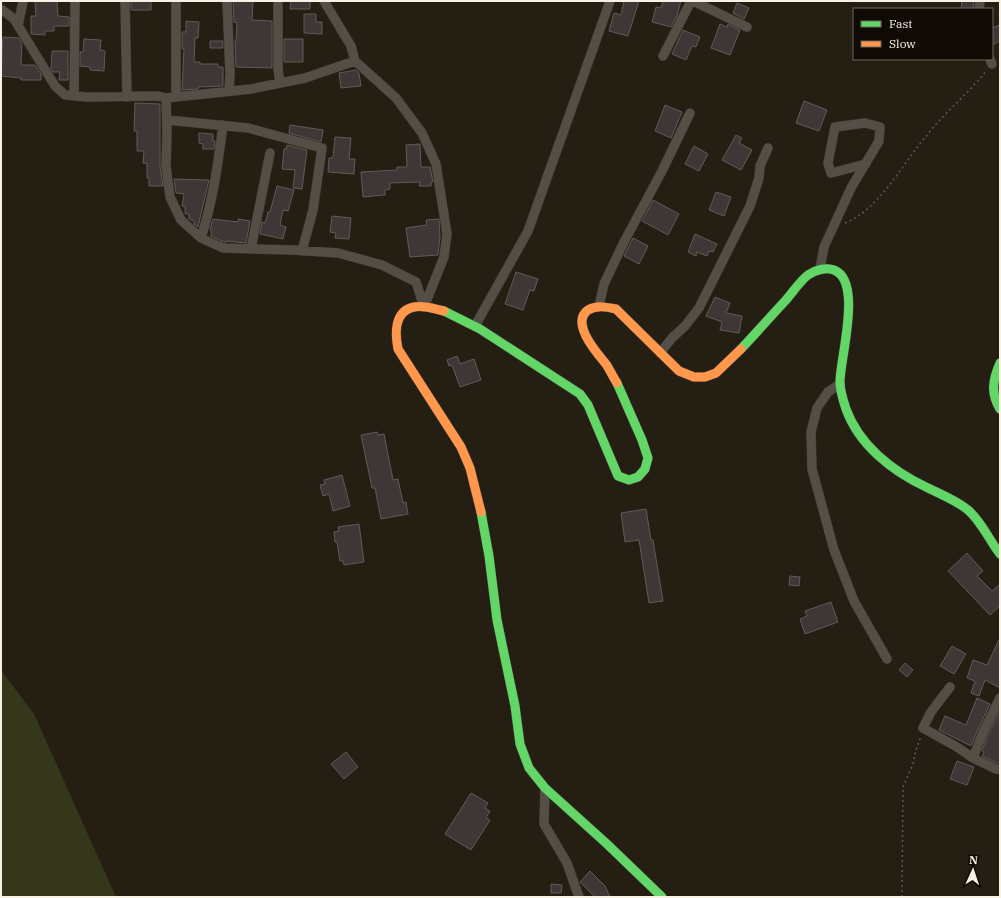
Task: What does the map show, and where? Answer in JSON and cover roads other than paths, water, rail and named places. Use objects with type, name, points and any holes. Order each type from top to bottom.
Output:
[{"type":"main road","points":[[662,897],[607,844],[545,788],[529,768],[520,744],[515,706],[497,620],[489,556],[478,493],[470,468],[460,447],[398,349],[395,336],[401,315],[410,308],[416,306],[434,308],[475,326],[571,387],[580,394],[588,405],[618,476],[625,480],[632,480],[638,478],[645,471],[648,464],[648,458],[621,392],[611,372],[585,334],[582,323],[586,312],[599,306],[608,306],[616,309],[679,371],[694,377],[705,377],[716,373],[761,328],[800,283],[814,271],[834,270],[842,276],[848,287],[848,321],[840,384],[844,403],[850,419],[858,433],[890,466],[924,486],[958,503],[968,511],[976,518],[1000,554]]},
{"type":"main road","points":[[1000,363],[992,384],[993,396],[1000,409]]},
{"type":"street","points":[[18,26],[23,1]]},
{"type":"street","points":[[74,96],[75,1]]},
{"type":"street","points":[[125,1],[127,96]]},
{"type":"street","points":[[176,1],[176,96]]},
{"type":"street","points":[[227,1],[230,72],[229,91]]},
{"type":"street","points":[[278,1],[278,69],[280,83]]},
{"type":"street","points":[[324,1],[351,46],[355,61],[396,98],[422,133],[436,164],[447,234],[444,257],[424,307]]},
{"type":"street","points":[[475,326],[528,231],[610,1]]},
{"type":"street","points":[[663,56],[692,1],[747,27]]},
{"type":"street","points":[[1,9],[14,19],[55,86],[65,94],[74,96],[158,96],[166,98],[251,90],[305,78],[355,61]]},
{"type":"street","points":[[166,98],[166,166],[170,197],[181,220],[201,238],[222,248],[338,253],[382,265],[416,282],[424,307]]},
{"type":"street","points":[[599,306],[604,284],[690,113]]},
{"type":"street","points":[[167,120],[248,128],[322,148],[313,210],[302,251]]},
{"type":"street","points":[[820,270],[824,247],[851,188],[866,164],[879,142],[880,127],[865,123],[835,127],[828,163],[831,173],[866,164]]},
{"type":"street","points":[[201,238],[208,217],[223,125]]},
{"type":"street","points":[[660,353],[672,338],[685,326],[702,302],[750,206],[759,178],[760,166],[768,148]]},
{"type":"street","points":[[251,249],[270,152]]},
{"type":"street","points":[[840,384],[828,392],[817,408],[811,432],[812,469],[834,550],[854,601],[887,658]]},
{"type":"street","points":[[950,687],[931,712],[923,728],[957,747],[973,758],[1000,770]]},
{"type":"street","points":[[973,758],[983,732],[1000,698]]},
{"type":"street","points":[[545,788],[544,824],[567,863],[579,897]]}]
